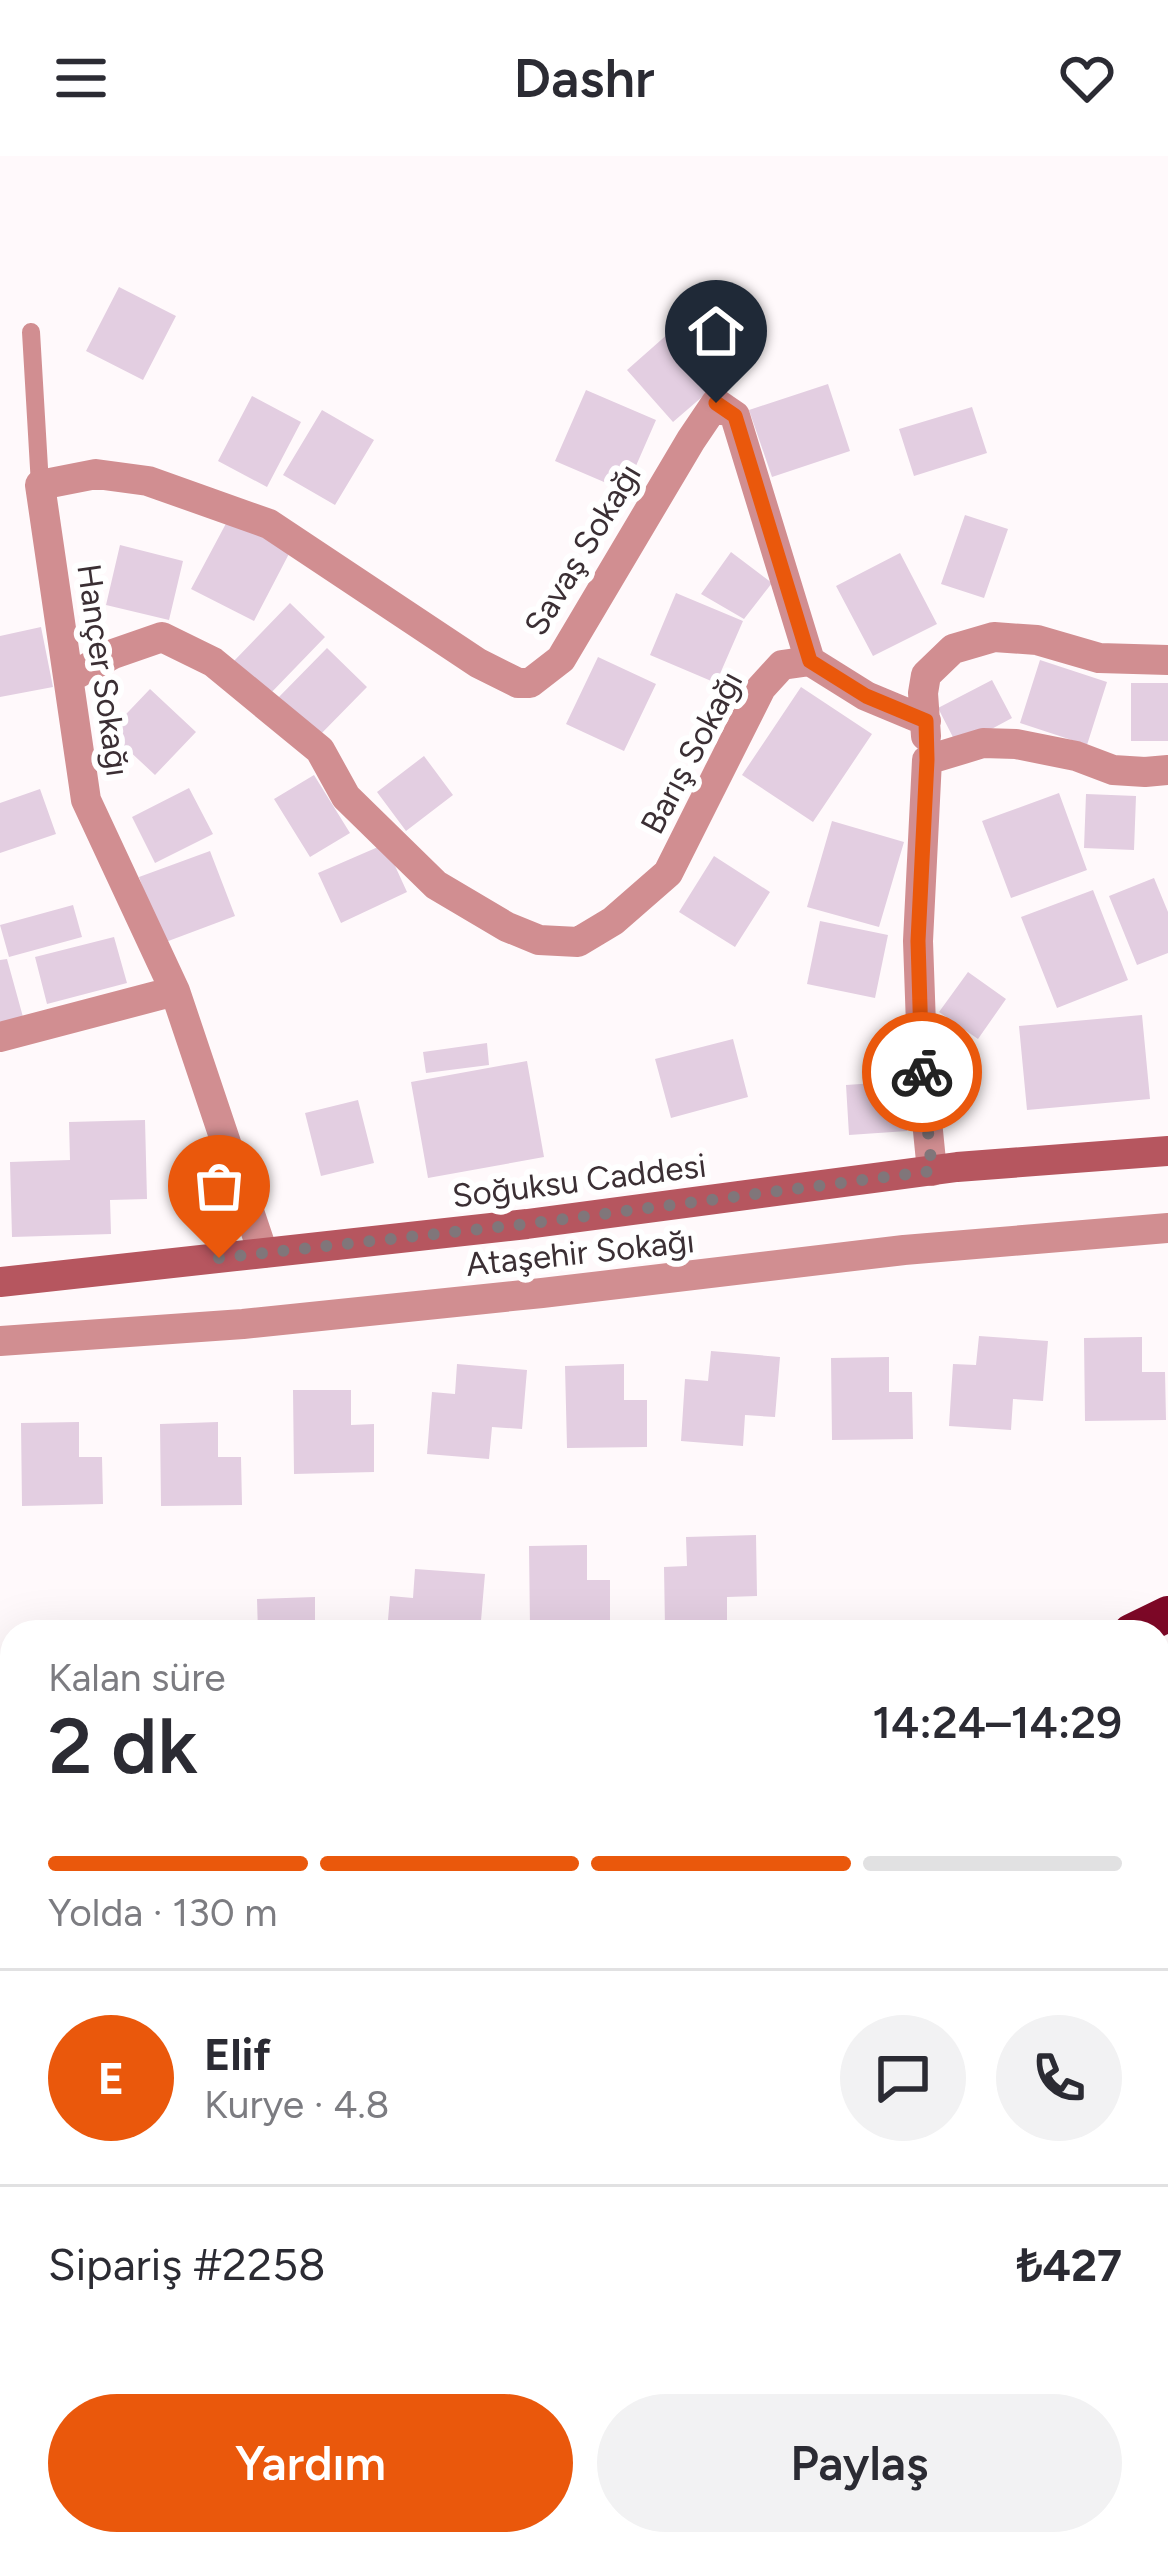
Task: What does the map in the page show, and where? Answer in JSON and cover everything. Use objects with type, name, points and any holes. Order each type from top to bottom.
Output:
[{"type":"main road","name":"Soğuksu Caddesi","points":[[0,1282],[526,1224],[932,1171],[1168,1151]]},
{"type":"street","name":"Savaş Sokağı","points":[[40,484],[96,474],[148,482],[269,524],[478,663],[518,683],[530,683],[561,659],[716,403],[735,416],[810,661]]},
{"type":"street","name":"Hançer Sokağı","points":[[40,484],[86,800],[175,991],[263,1253]]},
{"type":"street","name":"Barış Sokağı","points":[[69,678],[113,654],[162,637],[213,662],[320,750],[346,797],[436,884],[539,940],[578,942],[613,921],[668,874],[761,688],[782,665],[810,661]]},
{"type":"street","points":[[932,1171],[922,1081],[918,941],[926,675],[953,649],[994,638],[1036,640],[1099,658],[1168,660]]},
{"type":"street","points":[[810,661],[866,696],[926,721]]},
{"type":"street","points":[[927,760],[983,743],[1016,744],[1076,756],[1113,770],[1168,770]]},
{"type":"street","points":[[0,1037],[175,991]]},
{"type":"street","name":"Ataşehir Sokağı","points":[[0,1341],[243,1324],[904,1250],[1168,1228]]},
{"type":"lane","points":[[32,332],[40,484]]},
{"type":"building","points":[[119,287],[176,316],[143,380],[86,351]]},
{"type":"building","points":[[727,287],[765,344],[723,371],[685,314]]},
{"type":"building","points":[[678,325],[724,378],[673,422],[627,370]]},
{"type":"building","points":[[828,384],[850,451],[772,477],[749,410]]},
{"type":"building","points":[[586,390],[656,420],[625,491],[555,461]]},
{"type":"building","points":[[252,396],[301,422],[267,487],[218,461]]},
{"type":"building","points":[[972,407],[987,453],[914,476],[899,429]]},
{"type":"building","points":[[322,410],[374,440],[335,505],[283,475]]},
{"type":"building","points":[[965,515],[1008,529],[984,598],[941,584]]},
{"type":"building","points":[[230,516],[292,548],[254,621],[191,589]]},
{"type":"building","points":[[120,545],[183,561],[169,620],[106,605]]},
{"type":"building","points":[[731,552],[772,583],[744,619],[701,594]]},
{"type":"building","points":[[900,553],[937,624],[873,656],[836,586]]},
{"type":"building","points":[[676,593],[743,621],[716,683],[650,655]]},
{"type":"building","points":[[290,603],[325,637],[267,697],[232,663]]},
{"type":"building","points":[[41,627],[53,687],[0,697],[0,636]]},
{"type":"building","points":[[327,648],[367,687],[315,740],[275,701]]},
{"type":"building","points":[[598,657],[656,684],[624,751],[566,724]]},
{"type":"building","points":[[1040,660],[1107,682],[1087,745],[1020,723]]},
{"type":"building","points":[[992,680],[1012,718],[958,747],[938,708]]},
{"type":"building","points":[[1131,683],[1168,683],[1168,741],[1131,741]]},
{"type":"building","points":[[801,687],[872,734],[813,822],[742,775]]},
{"type":"building","points":[[150,689],[196,732],[155,775],[109,732]]},
{"type":"building","points":[[424,756],[453,795],[406,831],[377,792]]},
{"type":"building","points":[[314,775],[350,833],[310,857],[274,799]]},
{"type":"building","points":[[189,788],[213,834],[155,863],[132,817]]},
{"type":"building","points":[[40,789],[56,834],[0,853],[0,803]]},
{"type":"building","points":[[1059,793],[1087,870],[1011,898],[982,821]]},
{"type":"building","points":[[1086,794],[1136,796],[1134,850],[1084,848]]},
{"type":"building","points":[[832,821],[904,842],[879,927],[807,907]]},
{"type":"building","points":[[385,844],[407,892],[341,923],[318,873]]},
{"type":"building","points":[[210,851],[235,916],[163,943],[139,877]]},
{"type":"building","points":[[714,856],[770,892],[735,947],[679,912]]},
{"type":"building","points":[[1154,878],[1168,912],[1168,953],[1137,965],[1109,896]]},
{"type":"building","points":[[1093,890],[1128,980],[1057,1008],[1021,917]]},
{"type":"building","points":[[73,905],[82,937],[9,957],[0,925]]},
{"type":"building","points":[[820,921],[888,935],[875,998],[807,984]]},
{"type":"building","points":[[114,937],[127,983],[47,1004],[35,957]]},
{"type":"building","points":[[7,959],[23,1017],[0,1022],[0,960]]},
{"type":"building","points":[[968,972],[1006,999],[978,1039],[939,1012]]},
{"type":"building","points":[[1142,1015],[1150,1099],[1027,1110],[1019,1026]]},
{"type":"building","points":[[733,1039],[748,1097],[671,1118],[655,1059]]},
{"type":"building","points":[[487,1043],[489,1065],[426,1073],[423,1052]]},
{"type":"building","points":[[527,1061],[544,1157],[428,1178],[411,1082]]},
{"type":"building","points":[[904,1081],[907,1131],[849,1135],[846,1085]]},
{"type":"building","points":[[358,1100],[374,1163],[321,1176],[305,1113]]},
{"type":"building","points":[[145,1120],[147,1199],[110,1200],[111,1234],[12,1237],[10,1162],[70,1160],[69,1122]]},
{"type":"building","points":[[979,1336],[1048,1341],[1043,1401],[1013,1399],[1011,1430],[949,1426],[953,1364],[976,1365]]},
{"type":"building","points":[[1142,1337],[1142,1372],[1165,1372],[1166,1420],[1085,1421],[1084,1338]]},
{"type":"building","points":[[711,1351],[780,1357],[775,1417],[745,1415],[743,1446],[681,1441],[685,1379],[708,1381]]},
{"type":"building","points":[[889,1357],[889,1392],[912,1392],[913,1439],[832,1440],[831,1358]]},
{"type":"building","points":[[457,1364],[527,1370],[522,1429],[492,1427],[489,1459],[427,1454],[432,1392],[455,1394]]},
{"type":"building","points":[[624,1364],[624,1400],[647,1400],[647,1447],[567,1448],[565,1366]]},
{"type":"building","points":[[293,1390],[351,1390],[351,1425],[374,1424],[374,1472],[294,1474]]},
{"type":"building","points":[[79,1422],[79,1457],[102,1457],[103,1504],[22,1506],[21,1423]]},
{"type":"building","points":[[218,1422],[218,1457],[241,1457],[242,1505],[161,1506],[160,1424]]},
{"type":"building","points":[[756,1535],[757,1596],[727,1597],[727,1620],[665,1620],[664,1567],[687,1566],[686,1537]]},
{"type":"building","points":[[587,1545],[587,1580],[610,1580],[610,1620],[530,1620],[529,1546]]},
{"type":"building","points":[[415,1569],[485,1574],[481,1620],[388,1620],[390,1596],[413,1598]]},
{"type":"building","points":[[315,1597],[315,1620],[258,1620],[257,1599]]},
{"type":"way so far","points":[[219,1258],[932,1171],[922,1072]]},
{"type":"route","points":[[716,403],[735,416],[810,661],[866,696],[926,721],[918,941],[922,1072]]}]
